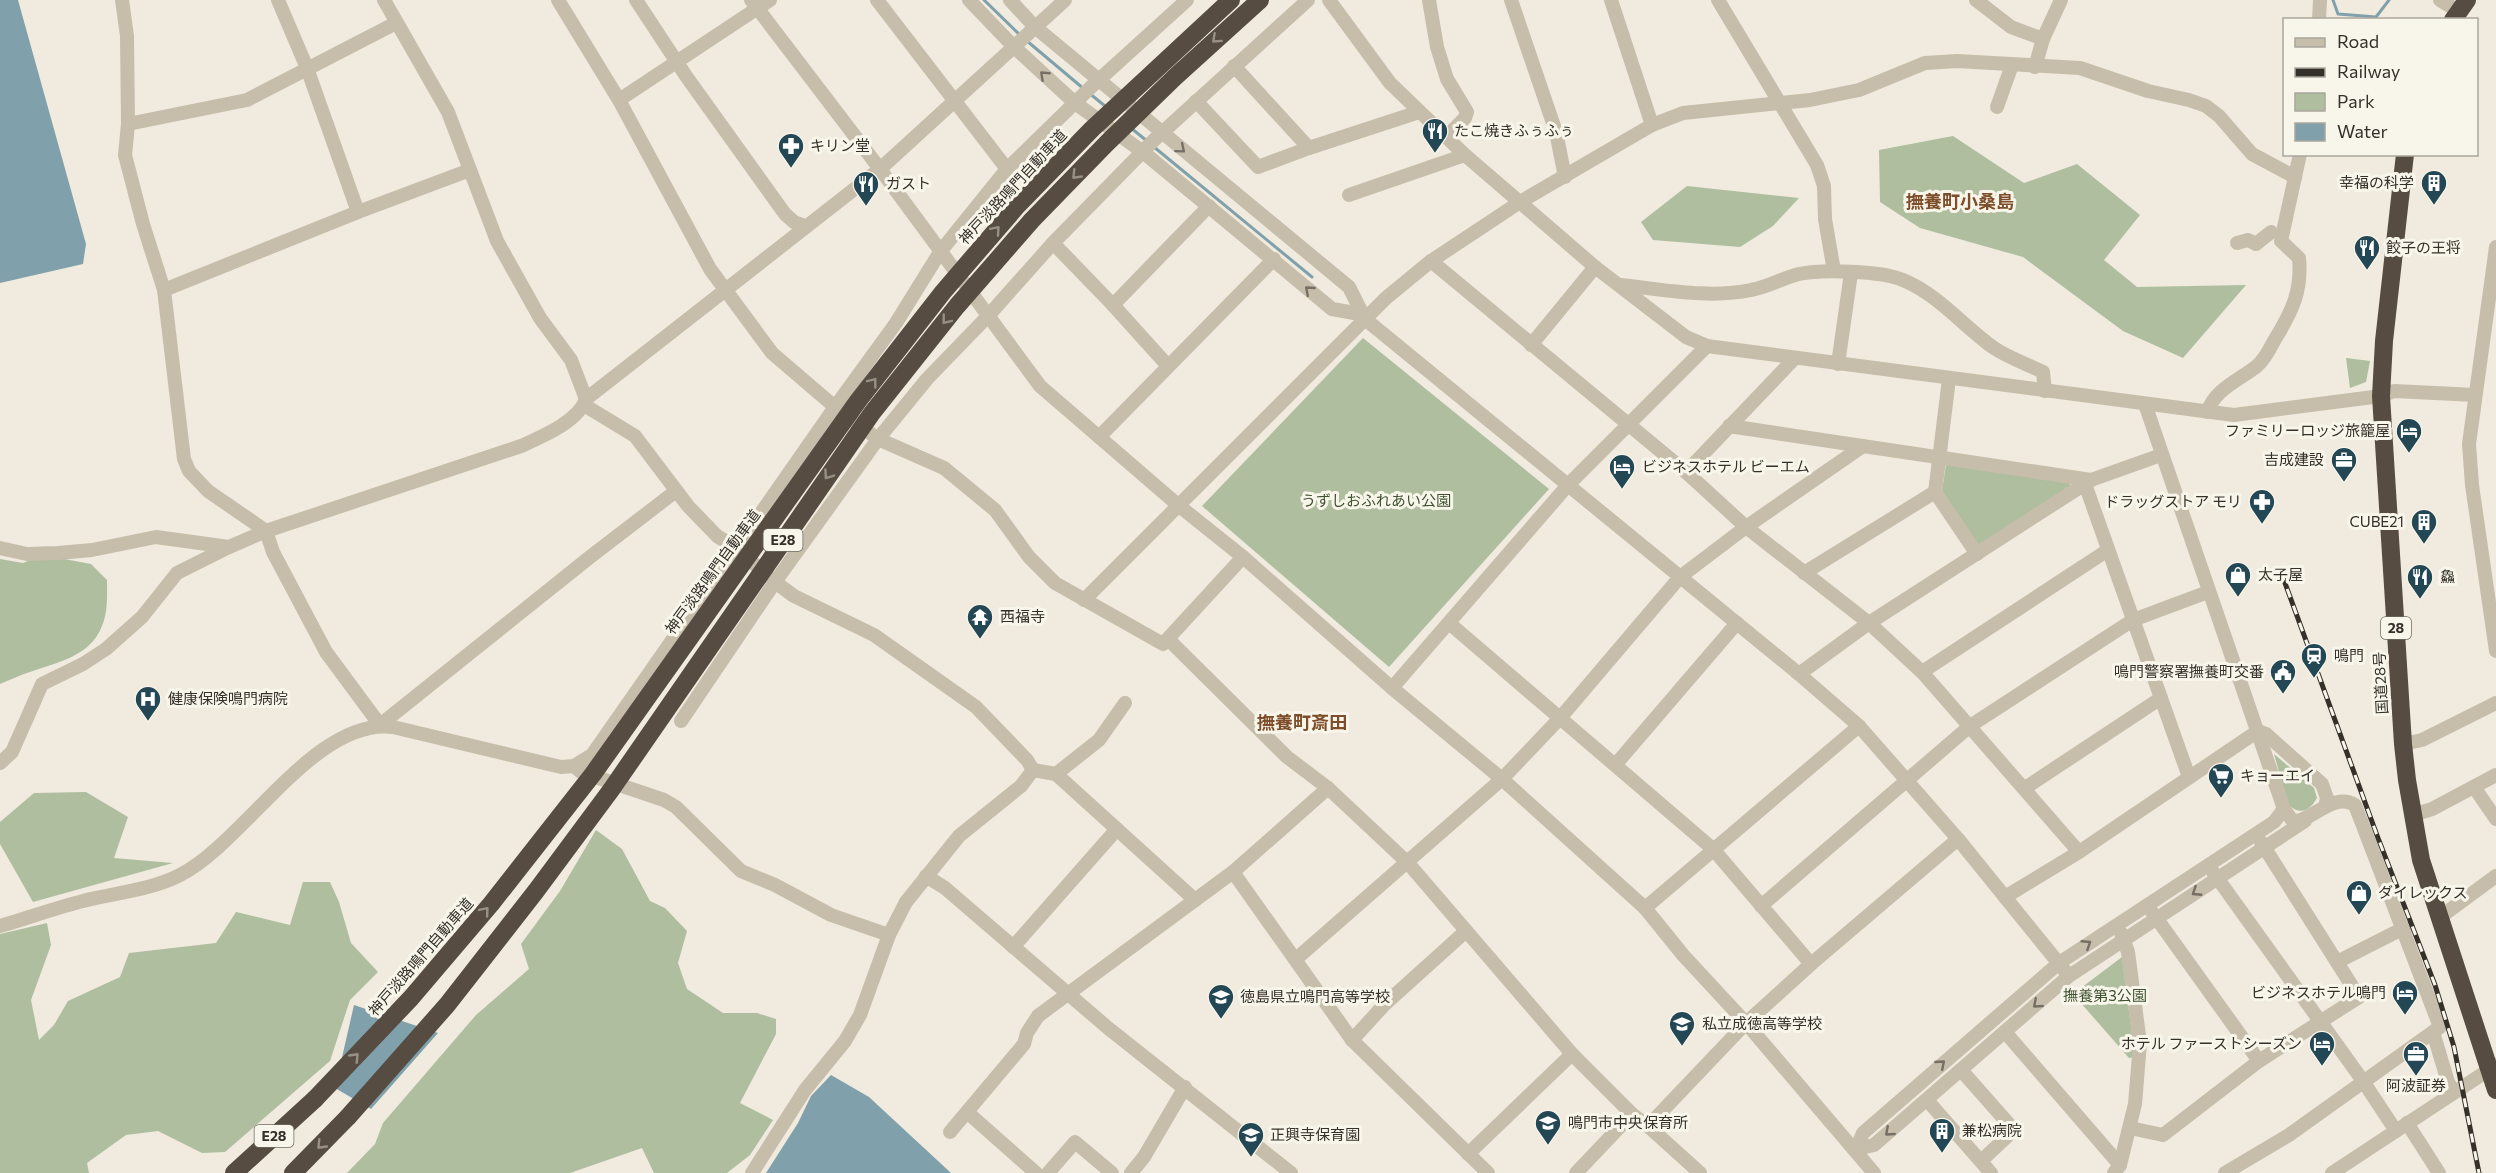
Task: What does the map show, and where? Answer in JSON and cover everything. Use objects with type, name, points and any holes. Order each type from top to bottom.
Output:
[{"type":"highway","name":"神戸淡路鳴門自動車道","points":[[234,1173],[315,1099],[411,998],[491,904],[593,774],[858,401],[942,292],[1017,206],[1092,129],[1231,0]]},
{"type":"highway","name":"E28","points":[[293,1173],[348,1117],[447,1005],[536,891],[618,780],[872,413],[957,306],[1032,220],[1107,143],[1175,76],[1260,0]]},
{"type":"highway","name":"国道28号","points":[[2405,156],[2384,341],[2381,396],[2403,744],[2421,860],[2439,918],[2493,1067],[2496,1090]]},
{"type":"street","points":[[122,0],[127,36],[128,124],[125,155],[143,224],[164,290],[184,459],[189,471],[208,491],[266,531],[273,552],[326,652],[380,725],[561,767],[574,766],[592,755],[896,323],[940,252],[1007,169],[1086,92],[1187,0]]},
{"type":"street","points":[[278,0],[307,68],[358,212]]},
{"type":"street","points":[[384,0],[448,112],[497,241],[540,318],[571,360],[585,402],[635,436],[676,491],[717,536],[736,548],[794,596],[874,635],[976,707],[1027,760],[1033,770],[1056,774],[1195,900]]},
{"type":"street","points":[[558,0],[619,100],[710,269],[772,353],[835,407],[878,439],[944,468],[995,510],[1029,556],[1055,583],[1163,644],[1243,557]]},
{"type":"street","points":[[636,0],[785,214],[794,222],[805,226]]},
{"type":"street","points":[[619,100],[678,62],[755,4],[770,0]]},
{"type":"street","points":[[876,0],[1007,169]]},
{"type":"street","points":[[969,0],[1023,37],[1086,92],[1152,143],[1209,206],[1332,309],[1363,316]]},
{"type":"street","points":[[1010,0],[1023,37],[1086,92],[1349,287],[1363,316],[1799,674],[1859,726],[1958,839],[2069,976]]},
{"type":"street","points":[[0,763],[12,752],[42,684],[83,664],[106,649],[142,617],[177,573],[266,531],[521,446],[555,430],[585,402],[880,169],[1065,0]]},
{"type":"street","points":[[681,721],[775,582],[878,439],[927,379],[988,316],[1053,243],[1152,143],[1308,0]]},
{"type":"street","points":[[1329,0],[1390,83],[1465,155],[1595,267],[1686,337],[1707,346],[2234,415],[2381,396],[2394,391],[2475,395]]},
{"type":"street","points":[[1429,0],[1437,46],[1447,79],[1467,112],[1446,137]]},
{"type":"street","points":[[1511,0],[1556,132],[1565,177]]},
{"type":"street","points":[[1611,0],[1652,125]]},
{"type":"street","points":[[1718,0],[1818,165],[1824,186],[1826,219],[1834,272]]},
{"type":"street","points":[[1976,0],[2011,27],[2043,39]]},
{"type":"street","points":[[2035,67],[2043,39],[2061,0]]},
{"type":"street","points":[[2319,18],[2320,0]]},
{"type":"street","points":[[2440,0],[2459,10]]},
{"type":"street","points":[[755,4],[1040,386],[1178,505],[1243,557],[1392,688],[1502,779],[1645,908],[1683,955],[1746,1023],[1875,1173]]},
{"type":"street","points":[[128,124],[247,100],[396,22]]},
{"type":"street","points":[[1084,600],[1363,316],[1431,261],[1520,202],[1652,125],[1683,112],[1810,100],[1859,90],[1925,63],[1958,61],[2080,68],[2148,92],[2189,100],[2206,106],[2227,124],[2252,154],[2295,177]]},
{"type":"street","points":[[1997,107],[2012,65]]},
{"type":"street","points":[[1234,66],[1309,148]]},
{"type":"street","points":[[1196,101],[1258,167],[1419,112]]},
{"type":"street","points":[[1349,195],[1465,155]]},
{"type":"street","points":[[2207,412],[2211,400],[2266,357],[2293,310],[2300,279],[2300,258],[2281,241],[2300,156]]},
{"type":"street","points":[[164,290],[470,170]]},
{"type":"street","points":[[1113,305],[1209,206]]},
{"type":"street","points":[[2237,243],[2248,240],[2256,244],[2271,232]]},
{"type":"street","points":[[1053,243],[1168,366]]},
{"type":"street","points":[[2496,247],[2469,444],[2472,485],[2496,651]]},
{"type":"street","points":[[1100,437],[1274,259]]},
{"type":"street","points":[[1431,261],[1686,472],[1746,527],[1869,623],[1922,672],[2079,852]]},
{"type":"street","points":[[1531,345],[1595,267]]},
{"type":"street","points":[[1620,285],[1703,293],[1751,290],[1800,274],[1834,272],[1886,275],[1902,279],[1924,291],[1995,348],[2043,372],[2045,391]]},
{"type":"street","points":[[1838,364],[1851,273]]},
{"type":"street","points":[[1392,688],[1569,485],[1707,346]]},
{"type":"street","points":[[1686,472],[1794,359]]},
{"type":"street","points":[[1949,379],[1935,492],[1977,554]]},
{"type":"street","points":[[2145,404],[2284,809],[2292,820],[2298,821],[2342,801],[2355,805],[2440,1027],[2289,1135],[2225,1173]]},
{"type":"street","points":[[1729,426],[2088,482]]},
{"type":"street","points":[[1296,960],[1502,779],[1562,717],[1680,577],[1746,527],[1863,446]]},
{"type":"street","points":[[1799,674],[1869,623],[2088,482],[2162,455]]},
{"type":"street","points":[[2088,482],[2108,550],[2189,777]]},
{"type":"street","points":[[0,926],[82,901],[154,885],[180,875],[201,862],[286,781],[316,756],[347,736],[380,725],[676,491]]},
{"type":"street","points":[[1804,573],[1935,492]]},
{"type":"street","points":[[0,548],[27,554],[58,553],[92,550],[156,537],[230,548]]},
{"type":"street","points":[[1922,672],[2108,550]]},
{"type":"street","points":[[1761,906],[1970,726],[2133,620],[2208,592]]},
{"type":"street","points":[[1449,623],[1562,717],[1713,849],[1811,964]]},
{"type":"street","points":[[1616,764],[1737,623]]},
{"type":"street","points":[[1169,640],[1287,757],[1328,788],[1408,863],[1572,1054],[1632,1114],[1648,1125],[1700,1173]]},
{"type":"street","points":[[2025,788],[2161,698]]},
{"type":"street","points":[[1056,774],[1099,740],[1125,703]]},
{"type":"street","points":[[2403,744],[2422,740],[2496,703]]},
{"type":"street","points":[[1645,908],[1859,726]]},
{"type":"street","points":[[2005,897],[2079,852],[2258,731]]},
{"type":"street","points":[[1856,1149],[1874,1145],[2069,976],[2320,811],[2326,798],[2322,784],[2266,734],[2258,731]]},
{"type":"street","points":[[574,766],[580,772],[676,807],[741,871],[775,885],[831,915],[889,935]]},
{"type":"street","points":[[750,1172],[805,1090],[845,1041],[861,1015],[889,935],[906,902],[959,836],[1021,786],[1033,770]]},
{"type":"street","points":[[2413,815],[2432,809],[2496,775]]},
{"type":"street","points":[[2474,787],[2496,819]]},
{"type":"street","points":[[950,1131],[1024,1044],[1027,1033],[1038,1016],[1233,872],[1328,788]]},
{"type":"street","points":[[1856,1149],[1863,1132],[2059,963],[2274,822],[2284,809]]},
{"type":"street","points":[[1013,947],[1117,829]]},
{"type":"street","points":[[2130,1128],[2163,1135],[2259,1061],[2359,997],[2256,834]]},
{"type":"street","points":[[1648,1125],[1746,1023],[1811,964],[1958,839]]},
{"type":"street","points":[[2208,865],[2363,1081],[2439,1173]]},
{"type":"street","points":[[1233,872],[1352,1040],[1488,1173]]},
{"type":"street","points":[[926,876],[945,888],[1113,1033],[1185,1087],[1291,1173]]},
{"type":"street","points":[[2439,918],[2496,876]]},
{"type":"street","points":[[2147,904],[2259,1061]]},
{"type":"street","points":[[2116,925],[2125,939],[2140,1043],[2140,1065],[2130,1128],[2117,1169]]},
{"type":"street","points":[[2337,962],[2404,928]]},
{"type":"street","points":[[1352,1040],[1385,1004],[1466,931]]},
{"type":"street","points":[[2005,1032],[2117,1169]]},
{"type":"street","points":[[2433,1032],[2448,1082],[2454,1092]]},
{"type":"street","points":[[1468,1154],[1572,1054]]},
{"type":"street","points":[[2332,1173],[2493,1067]]},
{"type":"street","points":[[1961,1070],[2014,1130],[1981,1161]]},
{"type":"street","points":[[1131,1173],[1156,1138],[1185,1087]]},
{"type":"street","points":[[1927,1100],[1991,1173]]},
{"type":"street","points":[[967,1112],[1035,1173]]},
{"type":"street","points":[[1576,1173],[1632,1114]]},
{"type":"street","points":[[1048,1173],[1075,1142],[1113,1173]]},
{"type":"green space","points":[[1953,136],[2024,183],[2077,164],[2140,215],[2104,260],[2137,287],[2246,285],[2183,358],[2123,331],[2023,257],[1920,228],[1880,202],[1879,150]]},
{"type":"green space","points":[[1687,186],[1799,198],[1773,226],[1740,247],[1653,240],[1641,222]]},
{"type":"green space","name":"うずしおふれあい公園","points":[[1363,338],[1549,489],[1389,667],[1202,506]]},
{"type":"green space","points":[[2346,358],[2370,361],[2366,382],[2350,388]]},
{"type":"green space","points":[[1946,464],[2070,481],[2070,490],[1978,546],[1942,491]]},
{"type":"green space","points":[[43,555],[91,564],[107,580],[104,621],[97,636],[81,652],[0,684],[0,559],[23,563]]},
{"type":"green space","points":[[2274,754],[2314,788],[2317,798],[2308,809],[2296,810],[2288,804]]},
{"type":"green space","points":[[86,792],[128,817],[114,858],[173,863],[33,902],[0,844],[0,822],[34,793]]},
{"type":"green space","points":[[596,830],[622,849],[650,901],[665,908],[687,931],[678,963],[687,989],[723,1013],[757,1013],[776,1019],[776,1034],[740,1103],[773,1120],[750,1155],[727,1173],[654,1173],[642,1148],[570,1173],[347,1173],[375,1144],[383,1123],[476,1015],[529,969],[521,944],[560,891]]},
{"type":"green space","points":[[303,882],[330,882],[339,902],[351,943],[378,972],[350,1000],[330,1061],[225,1152],[202,1153],[158,1131],[126,1135],[87,1163],[89,1173],[0,1173],[0,934],[47,923],[51,945],[31,1000],[39,1040],[54,1025],[68,1001],[120,977],[129,953],[216,943],[236,912],[290,925]]},
{"type":"green space","name":"撫養第3公園","points":[[2122,957],[2135,1057],[2129,1058],[2073,994]]},
{"type":"water","points":[[0,0],[18,0],[86,244],[83,264],[0,283]]},
{"type":"water","points":[[354,1005],[438,1033],[371,1109],[335,1088]]},
{"type":"water","points":[[831,1075],[869,1097],[951,1173],[766,1173],[798,1123],[811,1096]]},
{"type":"waterway","points":[[984,0],[1020,35]]},
{"type":"waterway","points":[[2333,0],[2338,14],[2376,17],[2389,0]]},
{"type":"waterway","points":[[1027,41],[1084,89]]},
{"type":"waterway","points":[[1089,93],[1105,106]]},
{"type":"waterway","points":[[1131,128],[1147,141]]},
{"type":"waterway","points":[[1154,147],[1312,277]]},
{"type":"railway","points":[[2281,572],[2378,838],[2435,985],[2454,1047],[2479,1173]]},
{"type":"place","name":"たこ焼きふぅふぅ","points":[[1435,154]]},
{"type":"place","name":"キリン堂","points":[[791,169]]},
{"type":"place","name":"幸福の科学","points":[[2434,206]]},
{"type":"place","name":"ガスト","points":[[866,207]]},
{"type":"place","name":"餃子の王将","points":[[2367,271]]},
{"type":"place","name":"ファミリーロッジ旅籠屋","points":[[2409,454]]},
{"type":"place","name":"吉成建設","points":[[2344,483]]},
{"type":"place","name":"ビジネスホテル ビーエム","points":[[1622,490]]},
{"type":"place","name":"ドラッグストア モリ","points":[[2262,525]]},
{"type":"place","name":"CUBE21","points":[[2424,545]]},
{"type":"place","name":"太子屋","points":[[2238,598]]},
{"type":"place","name":"鱻","points":[[2420,600]]},
{"type":"place","name":"西福寺","points":[[980,640]]},
{"type":"place","name":"鳴門","points":[[2314,679]]},
{"type":"place","name":"鳴門警察署撫養町交番","points":[[2283,695]]},
{"type":"place","name":"健康保険鳴門病院","points":[[148,722]]},
{"type":"place","name":"キョーエイ","points":[[2221,799]]},
{"type":"place","name":"ダイレックス","points":[[2359,916]]},
{"type":"place","name":"ビジネスホテル鳴門","points":[[2405,1016]]},
{"type":"place","name":"徳島県立鳴門高等学校","points":[[1221,1020]]},
{"type":"place","name":"私立成徳高等学校","points":[[1682,1047]]},
{"type":"place","name":"ホテル ファーストシーズン","points":[[2322,1067]]},
{"type":"place","name":"阿波証券","points":[[2416,1077]]},
{"type":"place","name":"鳴門市中央保育所","points":[[1548,1146]]},
{"type":"place","name":"兼松病院","points":[[1942,1154]]},
{"type":"place","name":"正興寺保育園","points":[[1251,1158]]},
{"type":"district","name":"撫養町小桑島","points":[[1960,202]]},
{"type":"district","name":"撫養町斎田","points":[[1302,723]]}]
